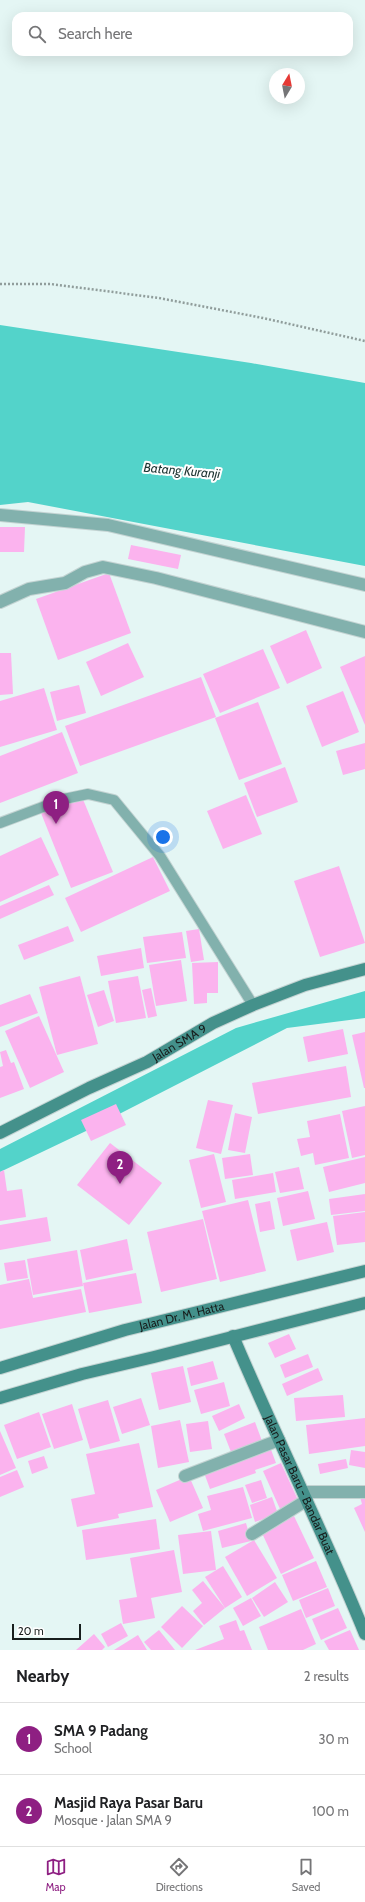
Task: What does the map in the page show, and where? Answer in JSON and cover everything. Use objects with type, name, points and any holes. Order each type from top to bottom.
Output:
[{"type":"main road","name":"Jalan SMA 9","points":[[0,1133],[89,1088],[147,1062],[213,1023],[253,1005],[305,985],[365,969]]},
{"type":"main road","name":"Jalan Dr. M. Hatta","points":[[0,1368],[125,1330],[365,1271]]},
{"type":"main road","points":[[0,1398],[82,1374],[154,1357],[365,1302]]},
{"type":"main road","name":"Jalan Pasar Baru - Bandar Buat","points":[[233,1336],[254,1388],[305,1496],[365,1634]]},
{"type":"street","points":[[0,515],[108,525],[365,585]]},
{"type":"street","points":[[0,602],[29,589],[65,583],[85,572],[103,567],[156,578],[365,632]]},
{"type":"street","points":[[185,1476],[279,1440]]},
{"type":"street","points":[[252,1534],[305,1496],[365,1492]]},
{"type":"lane","points":[[0,823],[64,799],[88,794],[114,800],[160,856],[253,1005]]},
{"type":"path","points":[[0,284],[51,284],[159,298],[263,318],[365,341]]},
{"type":"water","name":"Batang Kuranji","points":[[0,325],[251,363],[365,383],[365,566],[28,502],[0,505]]},
{"type":"water","points":[[365,991],[365,1018],[287,1028],[86,1131],[0,1172],[0,1149],[236,1028]]},
{"type":"building","points":[[0,527],[25,527],[24,552],[0,552]]},
{"type":"building","points":[[131,545],[181,555],[178,569],[128,559]]},
{"type":"building","points":[[109,573],[131,633],[58,660],[36,599]]},
{"type":"building","points":[[306,630],[322,668],[287,684],[270,646]]},
{"type":"building","points":[[128,643],[144,677],[101,696],[86,662]]},
{"type":"building","points":[[263,649],[280,688],[220,713],[203,674]]},
{"type":"building","points":[[0,653],[11,653],[13,694],[0,695]]},
{"type":"building","points":[[365,656],[365,725],[340,667]]},
{"type":"building","points":[[201,677],[216,717],[80,766],[65,726]]},
{"type":"building","points":[[79,685],[86,713],[57,721],[50,692]]},
{"type":"building","points":[[44,688],[57,730],[0,747],[0,701]]},
{"type":"building","points":[[343,691],[359,732],[322,747],[306,706]]},
{"type":"building","points":[[258,702],[282,764],[239,780],[215,718]]},
{"type":"building","points":[[62,732],[78,773],[0,803],[0,756]]},
{"type":"building","points":[[365,743],[365,769],[343,775],[336,751]]},
{"type":"building","points":[[285,767],[298,802],[257,817],[244,783]]},
{"type":"building","points":[[246,795],[262,834],[223,849],[207,811]]},
{"type":"building","points":[[82,797],[113,872],[71,888],[41,813]]},
{"type":"building","points":[[41,837],[59,875],[0,902],[0,856]]},
{"type":"building","points":[[153,857],[170,891],[81,932],[65,898]]},
{"type":"building","points":[[339,866],[365,943],[320,957],[294,881]]},
{"type":"building","points":[[49,885],[54,895],[0,919],[0,906]]},
{"type":"building","points":[[68,926],[74,941],[24,960],[18,945]]},
{"type":"building","points":[[199,929],[204,960],[191,962],[186,931]]},
{"type":"building","points":[[182,932],[186,958],[147,963],[143,937]]},
{"type":"building","points":[[141,948],[144,968],[101,976],[97,956]]},
{"type":"building","points":[[181,960],[187,1001],[156,1006],[149,965]]},
{"type":"building","points":[[218,962],[218,993],[207,993],[207,1003],[194,1004],[192,963]]},
{"type":"building","points":[[80,976],[98,1044],[57,1055],[39,987]]},
{"type":"building","points":[[138,976],[146,1018],[116,1023],[108,981]]},
{"type":"building","points":[[151,988],[157,1016],[148,1018],[142,990]]},
{"type":"building","points":[[104,990],[114,1021],[98,1027],[87,995]]},
{"type":"building","points":[[30,994],[38,1013],[0,1027],[0,1005]]},
{"type":"building","points":[[39,1016],[64,1072],[30,1088],[5,1031]]},
{"type":"building","points":[[343,1029],[348,1054],[308,1062],[303,1037]]},
{"type":"building","points":[[365,1032],[365,1088],[364,1088],[352,1035]]},
{"type":"building","points":[[6,1050],[11,1063],[14,1062],[24,1089],[0,1098],[0,1067],[3,1066],[0,1052]]},
{"type":"building","points":[[346,1066],[351,1097],[258,1114],[252,1083]]},
{"type":"building","points":[[208,1100],[233,1105],[221,1154],[196,1148]]},
{"type":"building","points":[[116,1104],[126,1125],[91,1141],[81,1120]]},
{"type":"building","points":[[365,1106],[365,1155],[352,1158],[342,1111]]},
{"type":"building","points":[[235,1113],[252,1117],[245,1153],[228,1150]]},
{"type":"building","points":[[340,1114],[349,1158],[315,1165],[313,1153],[301,1156],[297,1139],[310,1137],[307,1121]]},
{"type":"building","points":[[110,1143],[162,1183],[129,1225],[77,1185]]},
{"type":"building","points":[[214,1154],[226,1202],[201,1208],[189,1160]]},
{"type":"building","points":[[250,1154],[253,1175],[225,1179],[222,1158]]},
{"type":"building","points":[[365,1157],[365,1183],[329,1192],[323,1167]]},
{"type":"building","points":[[299,1167],[304,1189],[280,1193],[275,1172]]},
{"type":"building","points":[[4,1170],[7,1191],[22,1189],[26,1217],[0,1221],[0,1172]]},
{"type":"building","points":[[273,1173],[276,1192],[235,1199],[232,1180]]},
{"type":"building","points":[[308,1191],[315,1219],[283,1226],[277,1198]]},
{"type":"building","points":[[365,1194],[365,1211],[331,1215],[329,1199]]},
{"type":"building","points":[[248,1200],[266,1271],[220,1282],[202,1211]]},
{"type":"building","points":[[270,1201],[275,1229],[260,1232],[255,1204]]},
{"type":"building","points":[[365,1212],[365,1242],[337,1245],[333,1216]]},
{"type":"building","points":[[47,1217],[51,1241],[0,1250],[0,1225]]},
{"type":"building","points":[[203,1219],[217,1279],[161,1292],[147,1232]]},
{"type":"building","points":[[327,1222],[334,1252],[297,1261],[290,1230]]},
{"type":"building","points":[[127,1239],[133,1270],[86,1280],[80,1250]]},
{"type":"building","points":[[77,1250],[83,1286],[33,1295],[27,1259]]},
{"type":"building","points":[[25,1260],[28,1278],[7,1281],[4,1263]]},
{"type":"building","points":[[136,1273],[142,1303],[89,1313],[83,1283]]},
{"type":"building","points":[[29,1279],[33,1298],[81,1289],[86,1312],[0,1329],[0,1285]]},
{"type":"building","points":[[289,1334],[296,1349],[275,1358],[268,1343]]},
{"type":"building","points":[[308,1354],[313,1367],[285,1378],[280,1365]]},
{"type":"building","points":[[213,1361],[218,1379],[191,1386],[187,1368]]},
{"type":"building","points":[[183,1366],[191,1402],[159,1410],[151,1373]]},
{"type":"building","points":[[318,1368],[323,1380],[287,1396],[282,1384]]},
{"type":"building","points":[[224,1382],[230,1406],[201,1414],[194,1390]]},
{"type":"building","points":[[343,1395],[345,1417],[296,1421],[294,1398]]},
{"type":"building","points":[[141,1398],[150,1425],[122,1434],[113,1407]]},
{"type":"building","points":[[108,1400],[120,1441],[90,1449],[78,1409]]},
{"type":"building","points":[[72,1404],[83,1440],[54,1449],[42,1414]]},
{"type":"building","points":[[239,1404],[245,1418],[219,1431],[212,1416]]},
{"type":"building","points":[[39,1412],[51,1447],[17,1459],[4,1425]]},
{"type":"building","points":[[365,1418],[365,1446],[309,1454],[306,1425]]},
{"type":"building","points":[[180,1420],[189,1462],[158,1468],[151,1426]]},
{"type":"building","points":[[208,1421],[212,1449],[190,1452],[186,1424]]},
{"type":"building","points":[[255,1422],[262,1441],[231,1452],[224,1434]]},
{"type":"building","points":[[0,1431],[16,1468],[0,1475]]},
{"type":"building","points":[[139,1443],[153,1507],[118,1514],[119,1518],[77,1527],[71,1499],[95,1494],[86,1454]]},
{"type":"building","points":[[270,1447],[276,1463],[255,1470],[256,1473],[210,1489],[203,1470]]},
{"type":"building","points":[[351,1450],[365,1452],[365,1468],[349,1465]]},
{"type":"building","points":[[44,1456],[48,1468],[32,1474],[28,1461]]},
{"type":"building","points":[[346,1459],[348,1468],[320,1474],[318,1464]]},
{"type":"building","points":[[281,1463],[298,1500],[280,1509],[263,1471]]},
{"type":"building","points":[[17,1470],[24,1487],[0,1497],[0,1477]]},
{"type":"building","points":[[189,1476],[203,1508],[170,1522],[156,1490]]},
{"type":"building","points":[[261,1480],[267,1498],[252,1503],[245,1485]]},
{"type":"building","points":[[243,1487],[252,1518],[203,1531],[198,1514],[211,1510],[207,1496]]},
{"type":"building","points":[[272,1497],[278,1514],[255,1522],[250,1505]]},
{"type":"building","points":[[360,1497],[365,1498],[365,1532],[354,1508],[362,1504]]},
{"type":"building","points":[[294,1516],[314,1558],[281,1574],[261,1531]]},
{"type":"building","points":[[156,1519],[160,1549],[86,1560],[82,1530]]},
{"type":"building","points":[[246,1523],[251,1541],[222,1548],[218,1531]]},
{"type":"building","points":[[211,1531],[216,1570],[183,1574],[178,1535]]},
{"type":"building","points":[[254,1540],[277,1578],[247,1596],[225,1557]]},
{"type":"building","points":[[174,1550],[182,1592],[151,1598],[155,1618],[123,1624],[119,1600],[137,1597],[130,1558]]},
{"type":"building","points":[[316,1561],[327,1587],[293,1601],[282,1575]]},
{"type":"building","points":[[223,1566],[242,1597],[225,1608],[205,1577]]},
{"type":"building","points":[[203,1581],[225,1608],[204,1625],[193,1611],[202,1603],[192,1590]]},
{"type":"building","points":[[275,1582],[288,1602],[264,1617],[252,1598]]},
{"type":"building","points":[[328,1588],[335,1606],[306,1618],[299,1600]]},
{"type":"building","points":[[251,1598],[261,1616],[243,1626],[233,1608]]},
{"type":"building","points":[[182,1606],[203,1626],[182,1648],[161,1627]]},
{"type":"building","points":[[338,1608],[347,1628],[321,1640],[312,1619]]},
{"type":"building","points":[[301,1609],[316,1644],[303,1650],[268,1650],[259,1627]]},
{"type":"building","points":[[236,1620],[240,1631],[244,1630],[252,1650],[195,1650],[224,1639],[219,1626]]},
{"type":"building","points":[[121,1623],[128,1636],[108,1647],[101,1634]]},
{"type":"building","points":[[159,1630],[175,1650],[151,1650],[144,1642]]},
{"type":"building","points":[[350,1630],[359,1650],[329,1650],[324,1641]]},
{"type":"building","points":[[94,1634],[105,1647],[102,1650],[76,1650]]},
{"type":"building","points":[[138,1635],[147,1650],[114,1650]]},
{"type":"place","name":"SMA 9 Padang","points":[[56,824]]},
{"type":"place","name":"Masjid Raya Pasar Baru","points":[[120,1184]]}]
